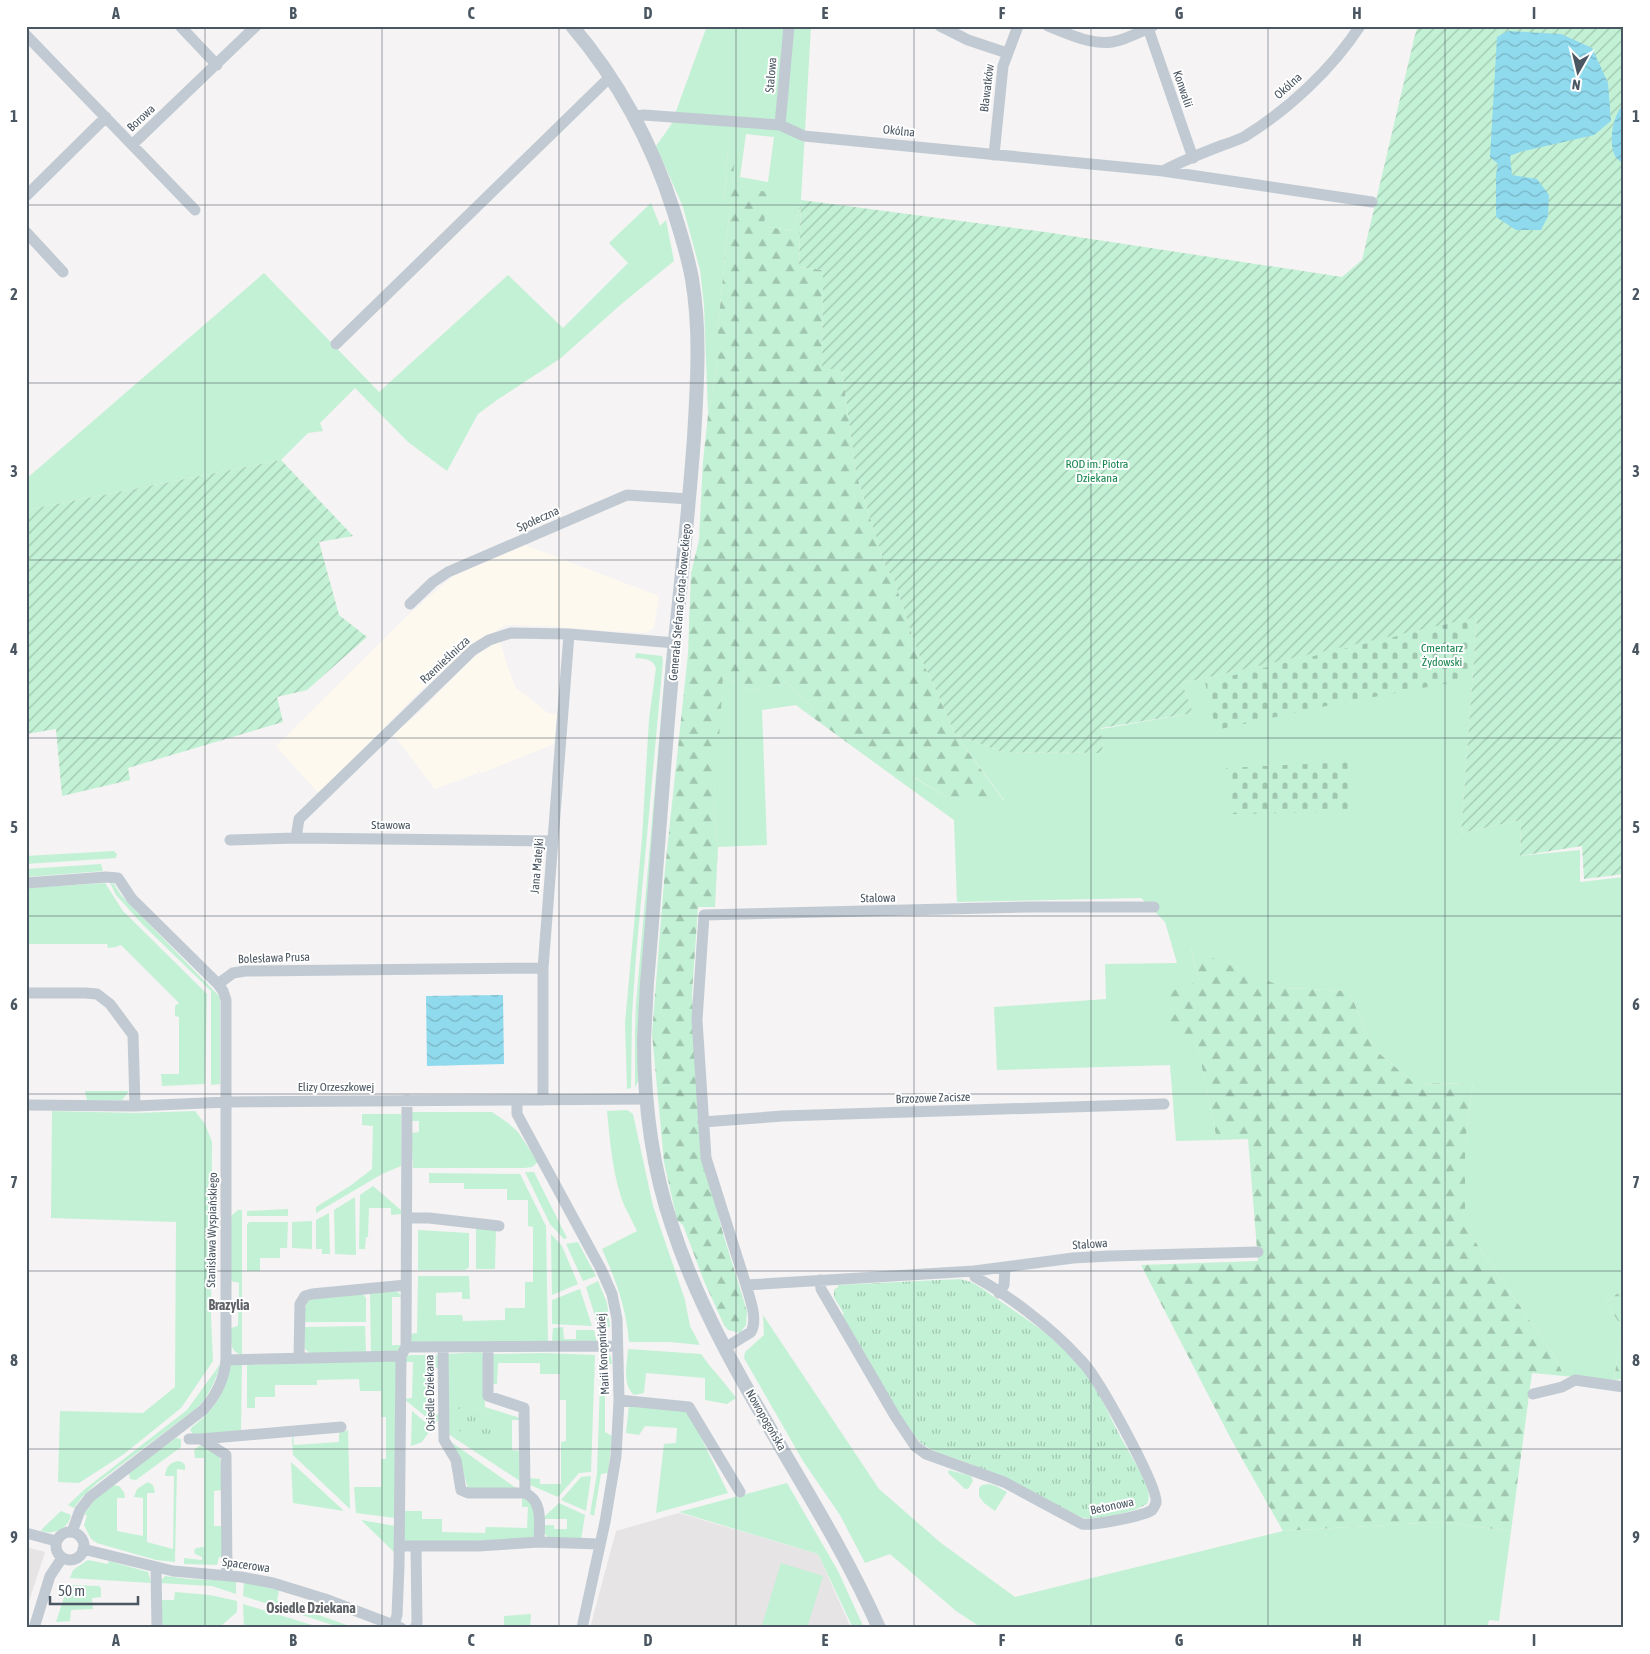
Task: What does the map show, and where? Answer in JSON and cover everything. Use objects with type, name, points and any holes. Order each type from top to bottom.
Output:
[{"type":"street","points":[[180,26],[217,65]]},
{"type":"street","name":"Borowa","points":[[26,35],[133,144],[256,26]]},
{"type":"street","name":"Stalowa","points":[[780,125],[789,26]]},
{"type":"street","points":[[940,26],[968,40],[1007,53]]},
{"type":"street","name":"Bławatków","points":[[994,154],[1003,66],[1018,26]]},
{"type":"street","points":[[1048,26],[1078,38],[1101,42],[1114,42],[1150,27]]},
{"type":"street","name":"Okólna","points":[[1163,171],[1243,137],[1278,113],[1306,90],[1336,57],[1360,26]]},
{"type":"street","name":"Konwalii","points":[[1150,27],[1192,158]]},
{"type":"street","name":"Generała Stefana Grota-Roweckiego","points":[[579,29],[635,116],[648,141],[664,180],[686,250],[692,280],[697,330],[698,368],[690,499],[675,643],[644,1040],[647,1099],[654,1154],[666,1206]]},
{"type":"street","points":[[336,344],[611,76]]},
{"type":"street","name":"Okólna","points":[[635,116],[644,115],[780,125],[804,136],[1163,171],[1372,202]]},
{"type":"street","points":[[26,196],[106,117]]},
{"type":"street","points":[[133,144],[195,210]]},
{"type":"street","points":[[26,232],[64,272]]},
{"type":"street","name":"Społeczna","points":[[410,604],[433,582],[448,572],[627,495],[690,499]]},
{"type":"street","name":"Rzemieślnicza","points":[[296,838],[299,819],[473,650],[489,640],[511,633],[569,634],[675,643]]},
{"type":"street","name":"Jana Matejki","points":[[542,1100],[542,968],[569,634]]},
{"type":"street","name":"Stawowa","points":[[230,840],[296,838],[552,841]]},
{"type":"street","points":[[26,882],[106,877],[118,878],[132,899],[218,984]]},
{"type":"street","name":"Stalowa","points":[[703,1122],[698,1016],[704,915],[1029,907],[1154,907]]},
{"type":"street","name":"Bolesława Prusa","points":[[218,984],[233,973],[245,971],[542,968]]},
{"type":"street","name":"Stanisława Wyspiańskiego","points":[[72,1532],[80,1510],[90,1497],[180,1429],[209,1404],[222,1382],[226,1360],[226,1000],[218,984]]},
{"type":"street","points":[[26,992],[85,992],[96,994],[110,1004],[132,1035],[135,1106]]},
{"type":"street","name":"Elizy Orzeszkowej","points":[[26,1105],[135,1106],[227,1102],[647,1099]]},
{"type":"street","name":"Osiedle Dziekana","points":[[398,1627],[406,1285],[407,1100]]},
{"type":"street","name":"Marii Konopnickiej","points":[[517,1100],[517,1114],[601,1269],[612,1294],[618,1320],[619,1400],[616,1456],[605,1522],[582,1628]]},
{"type":"street","name":"Brzozowe Zacisze","points":[[703,1122],[783,1116],[1164,1104]]},
{"type":"street","points":[[703,1122],[706,1158],[754,1316],[751,1332],[725,1348]]},
{"type":"street","name":"Nowopogońska","points":[[666,1206],[692,1281],[725,1348],[848,1562],[879,1628]]},
{"type":"street","points":[[406,1218],[429,1218],[499,1226]]},
{"type":"street","name":"Stalowa","points":[[746,1285],[974,1271],[1073,1258],[1258,1252]]},
{"type":"street","points":[[999,1293],[1004,1285],[1005,1267]]},
{"type":"street","name":"Betonowa","points":[[820,1280],[821,1289],[895,1416],[915,1446],[926,1454],[1004,1482],[1084,1525],[1129,1518],[1152,1510],[1156,1498],[1145,1469],[1096,1379],[1078,1356],[1054,1333],[988,1284],[974,1277],[974,1271]]},
{"type":"street","points":[[299,1358],[300,1304],[305,1296],[406,1285]]},
{"type":"street","name":"Osiedle Dziekana","points":[[226,1360],[403,1352],[443,1347],[617,1346]]},
{"type":"street","name":"Osiedle Dziekana","points":[[443,1347],[444,1440],[456,1460],[461,1490],[468,1493],[525,1493]]},
{"type":"street","points":[[488,1347],[488,1396],[524,1408],[525,1493],[532,1496],[538,1504],[539,1542]]},
{"type":"street","points":[[1533,1394],[1562,1387],[1575,1380],[1624,1387]]},
{"type":"street","points":[[619,1400],[689,1407],[740,1492]]},
{"type":"street","points":[[189,1439],[341,1427]]},
{"type":"street","points":[[201,1439],[226,1455],[227,1575]]},
{"type":"street","points":[[72,1532],[81,1538],[82,1553],[75,1559],[62,1558],[56,1551],[56,1542],[63,1534],[72,1532]]},
{"type":"street","points":[[26,1533],[56,1542]]},
{"type":"street","points":[[400,1546],[508,1545],[539,1542],[600,1544]]},
{"type":"street","points":[[415,1628],[417,1623],[416,1546]]},
{"type":"street","name":"Spacerowa","points":[[83,1549],[156,1568],[193,1574],[252,1578],[289,1587],[398,1627]]},
{"type":"street","points":[[34,1628],[50,1576],[62,1558]]},
{"type":"street","points":[[156,1568],[157,1628]]},
{"type":"shaded area","points":[[525,545],[659,596],[654,628],[646,633],[505,625],[478,642],[421,690],[319,794],[276,746],[405,618],[453,576]]},
{"type":"shaded area","points":[[500,641],[516,688],[548,713],[557,714],[554,744],[482,773],[455,747],[480,772],[435,789],[393,734],[419,713],[473,657]]},
{"type":"shaded area","points":[[679,1513],[818,1554],[851,1628],[590,1628],[616,1531]]},
{"type":"shaded area","points":[[26,1547],[45,1552],[26,1611]]},
{"type":"green space","points":[[707,26],[811,26],[801,200],[794,230],[764,227],[732,185],[735,151],[728,149],[724,198],[729,216],[718,327],[718,360],[708,415],[704,305],[700,270],[683,207],[656,146],[671,125]],"holes":[[[746,134],[774,137],[768,182],[740,177]]]},
{"type":"green space","name":"ROD im. Piotra Dziekana","points":[[1418,26],[1624,26],[1624,874],[1584,879],[1582,846],[1520,856],[1521,820],[1461,833],[1477,617],[1182,683],[1193,713],[1101,728],[1103,753],[1002,752],[955,734],[917,650],[894,579],[886,568],[856,473],[842,369],[822,369],[823,270],[799,267],[801,200],[1045,232],[1342,277],[1362,260]]},
{"type":"green space","points":[[728,149],[736,151],[732,185],[767,192],[764,227],[794,230],[801,200],[799,267],[823,270],[822,368],[842,369],[856,473],[886,568],[894,579],[917,650],[955,734],[1004,801],[947,797],[914,777],[904,784],[808,714],[814,709],[787,682],[753,691],[723,677],[713,807],[718,847],[715,907],[698,907],[692,994],[703,1158],[724,1237],[747,1311],[746,1325],[740,1333],[728,1330],[724,1325],[704,1281],[683,1225],[677,1220],[664,1162],[652,1034],[665,869],[688,654],[691,573],[699,540],[703,461],[708,415],[718,360],[718,327],[729,216],[724,199]]},
{"type":"green space","points":[[651,203],[660,226],[666,220],[674,261],[619,306],[561,358],[478,414],[447,471],[408,442],[355,388],[320,423],[323,431],[308,433],[281,460],[26,510],[26,479],[264,273],[379,392],[508,275],[563,328],[628,263],[609,243]]},
{"type":"green space","points":[[281,460],[353,536],[319,542],[339,615],[367,637],[307,690],[277,697],[283,722],[128,768],[130,780],[62,796],[56,729],[26,734],[26,510]]},
{"type":"green space","points":[[1477,616],[1461,833],[1521,820],[1520,856],[1580,850],[1580,882],[1624,877],[1624,1288],[1606,1303],[1622,1327],[1614,1380],[1564,1376],[1555,1357],[1465,1227],[1465,1143],[1473,1084],[1414,1083],[1374,1049],[1349,991],[1285,988],[1191,950],[1199,981],[1197,1042],[1217,1140],[1176,1141],[1170,1065],[997,1070],[994,1007],[1106,999],[1105,964],[1177,963],[1165,922],[1141,898],[957,902],[954,820],[904,784],[913,777],[947,797],[1004,800],[955,734],[1002,752],[1103,753],[1101,729],[1193,713],[1182,683]]},
{"type":"green space","name":"Cmentarz Żydowski","points":[[1473,618],[1470,679],[1331,705],[1216,730],[1205,682]]},
{"type":"green space","points":[[636,653],[662,656],[663,661],[636,956],[632,1015],[631,1088],[627,1089],[625,1023],[642,838],[649,719],[656,668],[650,661],[635,658]]},
{"type":"green space","points":[[667,658],[639,1009],[638,1081],[635,1088],[636,1004]]},
{"type":"green space","points":[[723,677],[753,691],[787,682],[814,709],[808,714],[796,705],[762,710],[767,845],[718,847],[713,807]]},
{"type":"green space","points":[[1350,762],[1352,812],[1231,814],[1226,768]]},
{"type":"green space","points":[[114,851],[117,854],[116,858],[26,864],[26,856]]},
{"type":"green space","points":[[101,864],[103,871],[26,877],[26,869]]},
{"type":"green space","points":[[105,883],[123,911],[207,994],[205,1084],[162,1086],[161,1074],[179,1074],[179,1017],[175,1016],[175,1006],[179,1003],[121,945],[108,948],[107,944],[26,944],[26,888]]},
{"type":"green space","points":[[110,883],[114,884],[121,895],[219,996],[220,1084],[211,1085],[211,991],[143,925],[116,895]]},
{"type":"green space","points":[[1191,949],[1285,988],[1349,991],[1374,1049],[1414,1083],[1473,1084],[1465,1143],[1465,1227],[1555,1357],[1564,1376],[1532,1373],[1511,1531],[1438,1522],[1283,1531],[1231,1439],[1141,1265],[1258,1261],[1248,1139],[1217,1140],[1197,1043],[1168,1033],[1166,993],[1199,981]]},
{"type":"green space","points":[[85,1091],[129,1091],[122,1100],[87,1100]]},
{"type":"green space","points":[[627,1110],[633,1114],[653,1206],[685,1300],[690,1326],[700,1345],[670,1342],[629,1342],[620,1294],[602,1249],[637,1231],[625,1207],[618,1184],[607,1111]]},
{"type":"green space","points":[[52,1111],[136,1113],[195,1111],[205,1124],[212,1142],[211,1317],[213,1361],[181,1408],[124,1454],[79,1483],[58,1482],[60,1411],[143,1413],[175,1387],[176,1222],[51,1218]]},
{"type":"green space","points":[[411,1112],[492,1112],[518,1132],[538,1162],[532,1167],[524,1168],[413,1168],[411,1133],[419,1132],[419,1121],[411,1121]]},
{"type":"green space","points":[[362,1114],[401,1114],[401,1166],[382,1174],[316,1213],[316,1207],[350,1186],[372,1169],[373,1126],[362,1125]]},
{"type":"green space","points":[[525,1172],[534,1172],[567,1238],[564,1239],[550,1224]]},
{"type":"green space","points":[[429,1173],[520,1174],[546,1226],[548,1342],[412,1342],[409,1334],[417,1333],[418,1276],[469,1276],[470,1299],[462,1299],[462,1292],[436,1293],[436,1315],[462,1315],[463,1321],[505,1320],[505,1308],[525,1308],[525,1282],[533,1282],[533,1227],[528,1226],[528,1200],[507,1200],[507,1189],[464,1189],[464,1183],[429,1183]]},
{"type":"green space","points":[[373,1186],[402,1211],[402,1214],[391,1215],[391,1208],[369,1208],[368,1237],[366,1237],[365,1249],[359,1249],[360,1195]]},
{"type":"green space","points":[[355,1197],[356,1255],[335,1254],[334,1210]]},
{"type":"green space","points":[[288,1209],[288,1216],[247,1216],[247,1211]]},
{"type":"green space","points":[[238,1210],[242,1210],[242,1355],[234,1351],[231,1341],[231,1328],[238,1326],[239,1283],[231,1281],[231,1219],[232,1215]]},
{"type":"green space","points":[[329,1213],[330,1254],[322,1254],[322,1249],[316,1249],[316,1220]]},
{"type":"green space","points":[[312,1221],[312,1249],[292,1248],[292,1222]]},
{"type":"green space","points":[[249,1222],[288,1222],[287,1248],[280,1248],[280,1258],[260,1258],[260,1271],[247,1271],[247,1225]]},
{"type":"green space","points":[[476,1229],[496,1229],[495,1269],[476,1269]]},
{"type":"green space","points":[[418,1230],[469,1233],[469,1267],[465,1270],[418,1270]]},
{"type":"green space","points":[[551,1234],[562,1246],[578,1284],[552,1295]]},
{"type":"green space","points":[[578,1242],[596,1276],[583,1281],[566,1244]]},
{"type":"green space","points":[[960,1279],[971,1282],[983,1289],[1035,1325],[1059,1344],[1081,1367],[1098,1392],[1143,1477],[1149,1495],[1148,1502],[1144,1506],[1128,1512],[1097,1518],[1083,1518],[973,1465],[931,1449],[916,1438],[897,1411],[841,1316],[844,1314],[834,1297],[834,1290],[838,1285]]},
{"type":"green space","points":[[598,1281],[607,1303],[610,1327],[598,1326],[586,1287]]},
{"type":"green space","points":[[1624,1288],[1624,1379],[1614,1380],[1622,1327],[1606,1303]]},
{"type":"green space","points":[[580,1289],[592,1326],[552,1324],[552,1300]]},
{"type":"green space","points":[[392,1290],[398,1292],[402,1297],[392,1297],[392,1345],[401,1345],[401,1348],[397,1351],[371,1352],[370,1292]]},
{"type":"green space","points":[[363,1294],[366,1298],[366,1322],[305,1322],[305,1308],[308,1301],[313,1298]]},
{"type":"green space","points":[[763,1315],[879,1489],[941,1543],[1015,1597],[1283,1531],[1438,1522],[1511,1531],[1499,1621],[1489,1620],[1487,1628],[982,1628],[956,1611],[890,1554],[865,1563],[840,1515],[803,1461],[744,1358],[745,1352],[764,1335]]},
{"type":"green space","points":[[365,1326],[366,1352],[311,1354],[305,1349],[305,1327]]},
{"type":"green space","points":[[563,1327],[564,1339],[576,1339],[576,1330],[594,1330],[597,1343],[554,1342],[552,1340],[553,1328]]},
{"type":"green space","points":[[628,1349],[701,1354],[736,1398],[727,1404],[705,1400],[705,1378],[646,1373],[644,1393],[634,1395],[630,1391],[627,1380]]},
{"type":"green space","points":[[601,1350],[607,1351],[611,1357],[612,1364],[605,1364],[605,1432],[612,1436],[608,1473],[601,1474],[594,1516],[590,1514],[597,1474]]},
{"type":"green space","points":[[481,1352],[484,1356],[485,1407],[520,1418],[520,1420],[512,1420],[512,1450],[521,1451],[520,1481],[448,1434],[448,1354]],"holes":[[[468,1405],[491,1414],[493,1419],[493,1438]]]},
{"type":"green space","points":[[493,1354],[595,1355],[591,1472],[579,1473],[558,1497],[528,1484],[528,1478],[540,1479],[540,1484],[561,1484],[561,1442],[566,1441],[566,1400],[560,1400],[560,1374],[540,1374],[540,1363],[498,1363],[497,1384],[492,1384]]},
{"type":"green space","points":[[411,1355],[437,1355],[440,1368],[430,1368],[429,1414],[439,1414],[439,1419],[435,1424],[404,1399],[412,1398],[413,1362],[405,1362],[407,1356]]},
{"type":"green space","points":[[395,1360],[397,1364],[395,1518],[356,1513],[354,1487],[381,1487],[381,1459],[386,1459],[386,1417],[381,1417],[381,1391],[360,1391],[359,1379],[317,1380],[317,1385],[275,1385],[275,1397],[255,1397],[255,1408],[247,1408],[247,1365]]},
{"type":"green space","points":[[242,1362],[241,1433],[194,1435],[190,1430],[207,1414],[218,1400],[230,1365]]},
{"type":"green space","points":[[221,1363],[212,1387],[197,1408],[97,1483],[82,1497],[74,1508],[68,1505],[85,1489],[187,1410]]},
{"type":"green space","points":[[463,1405],[468,1405],[491,1414],[493,1419],[493,1438],[474,1438],[458,1430],[455,1410]]},
{"type":"green space","points":[[629,1405],[686,1412],[690,1415],[728,1493],[656,1513],[664,1444],[676,1443],[677,1428],[645,1426],[639,1435],[626,1433]]},
{"type":"green space","points":[[412,1411],[432,1428],[422,1442],[411,1446]]},
{"type":"green space","points":[[348,1430],[350,1509],[293,1455],[292,1437],[293,1435],[294,1445],[339,1442],[339,1433]]},
{"type":"green space","points":[[176,1438],[181,1439],[181,1447],[136,1480],[130,1479],[129,1472]]},
{"type":"green space","points":[[451,1442],[516,1488],[468,1488],[460,1462]]},
{"type":"green space","points":[[199,1446],[211,1450],[220,1458],[222,1490],[214,1491],[214,1526],[222,1526],[223,1557],[219,1557],[217,1565],[184,1564],[184,1558],[202,1560],[202,1557],[195,1554],[194,1551],[196,1548],[204,1547],[204,1458],[195,1458],[194,1450]]},
{"type":"green space","points":[[178,1461],[185,1465],[185,1470],[177,1469],[175,1562],[156,1560],[97,1543],[91,1539],[84,1525],[87,1516],[84,1514],[96,1498],[113,1485],[119,1486],[124,1492],[125,1498],[117,1498],[117,1531],[143,1536],[143,1498],[134,1497],[137,1489],[148,1482],[153,1485],[155,1493],[147,1493],[147,1542],[173,1549],[174,1476],[165,1476],[168,1466]]},
{"type":"green space","points":[[291,1462],[344,1511],[293,1503]]},
{"type":"green space","points":[[949,1470],[971,1476],[973,1481],[968,1489],[965,1489],[948,1473]]},
{"type":"green space","points":[[591,1476],[586,1511],[561,1500],[581,1477]]},
{"type":"green space","points":[[787,1483],[838,1571],[864,1628],[853,1628],[818,1554],[679,1512]]},
{"type":"green space","points":[[989,1484],[1007,1492],[995,1511],[984,1503],[979,1496],[979,1488],[982,1485]]},
{"type":"green space","points":[[522,1498],[525,1498],[535,1506],[536,1531],[533,1538],[411,1544],[403,1540],[402,1511],[422,1511],[422,1519],[442,1519],[442,1532],[485,1533],[486,1527],[527,1528],[528,1507],[522,1507]]},
{"type":"green space","points":[[559,1503],[585,1515],[581,1540],[550,1539],[543,1532],[543,1525],[554,1525],[554,1529],[567,1529],[567,1519],[544,1519]]},
{"type":"green space","points":[[61,1511],[71,1515],[64,1527],[51,1532],[41,1531],[42,1529]]},
{"type":"green space","points":[[361,1520],[395,1526],[395,1553]]},
{"type":"green space","points":[[88,1560],[108,1564],[109,1561],[148,1572],[151,1583],[70,1578],[73,1570]]},
{"type":"green space","points":[[781,1563],[823,1576],[807,1628],[761,1628]]},
{"type":"green space","points":[[165,1576],[236,1581],[236,1594],[212,1586],[159,1583]]},
{"type":"green space","points":[[244,1582],[279,1590],[277,1600],[355,1628],[342,1628],[243,1596]]},
{"type":"green space","points":[[68,1585],[99,1586],[101,1588],[101,1597],[92,1598],[93,1609],[71,1610],[70,1621],[56,1622]]},
{"type":"green space","points":[[175,1592],[210,1595],[237,1601],[237,1612],[222,1625],[162,1628],[160,1600],[174,1600]]},
{"type":"green space","points":[[243,1604],[322,1628],[244,1628]]},
{"type":"green space","points":[[531,1614],[530,1628],[504,1628],[504,1616]]},
{"type":"water","points":[[1508,31],[1561,34],[1592,48],[1608,83],[1611,121],[1594,135],[1510,156],[1512,175],[1537,179],[1549,195],[1548,216],[1541,230],[1516,230],[1496,217],[1496,174],[1498,164],[1490,157],[1497,37]]},
{"type":"water","points":[[1624,103],[1624,164],[1615,156],[1612,136],[1614,121]]},
{"type":"water","points":[[503,995],[504,1064],[427,1066],[426,996]]},
{"type":"district","name":"Brazylia","points":[[229,1305]]},
{"type":"district","name":"Osiedle Dziekana","points":[[311,1608]]}]
